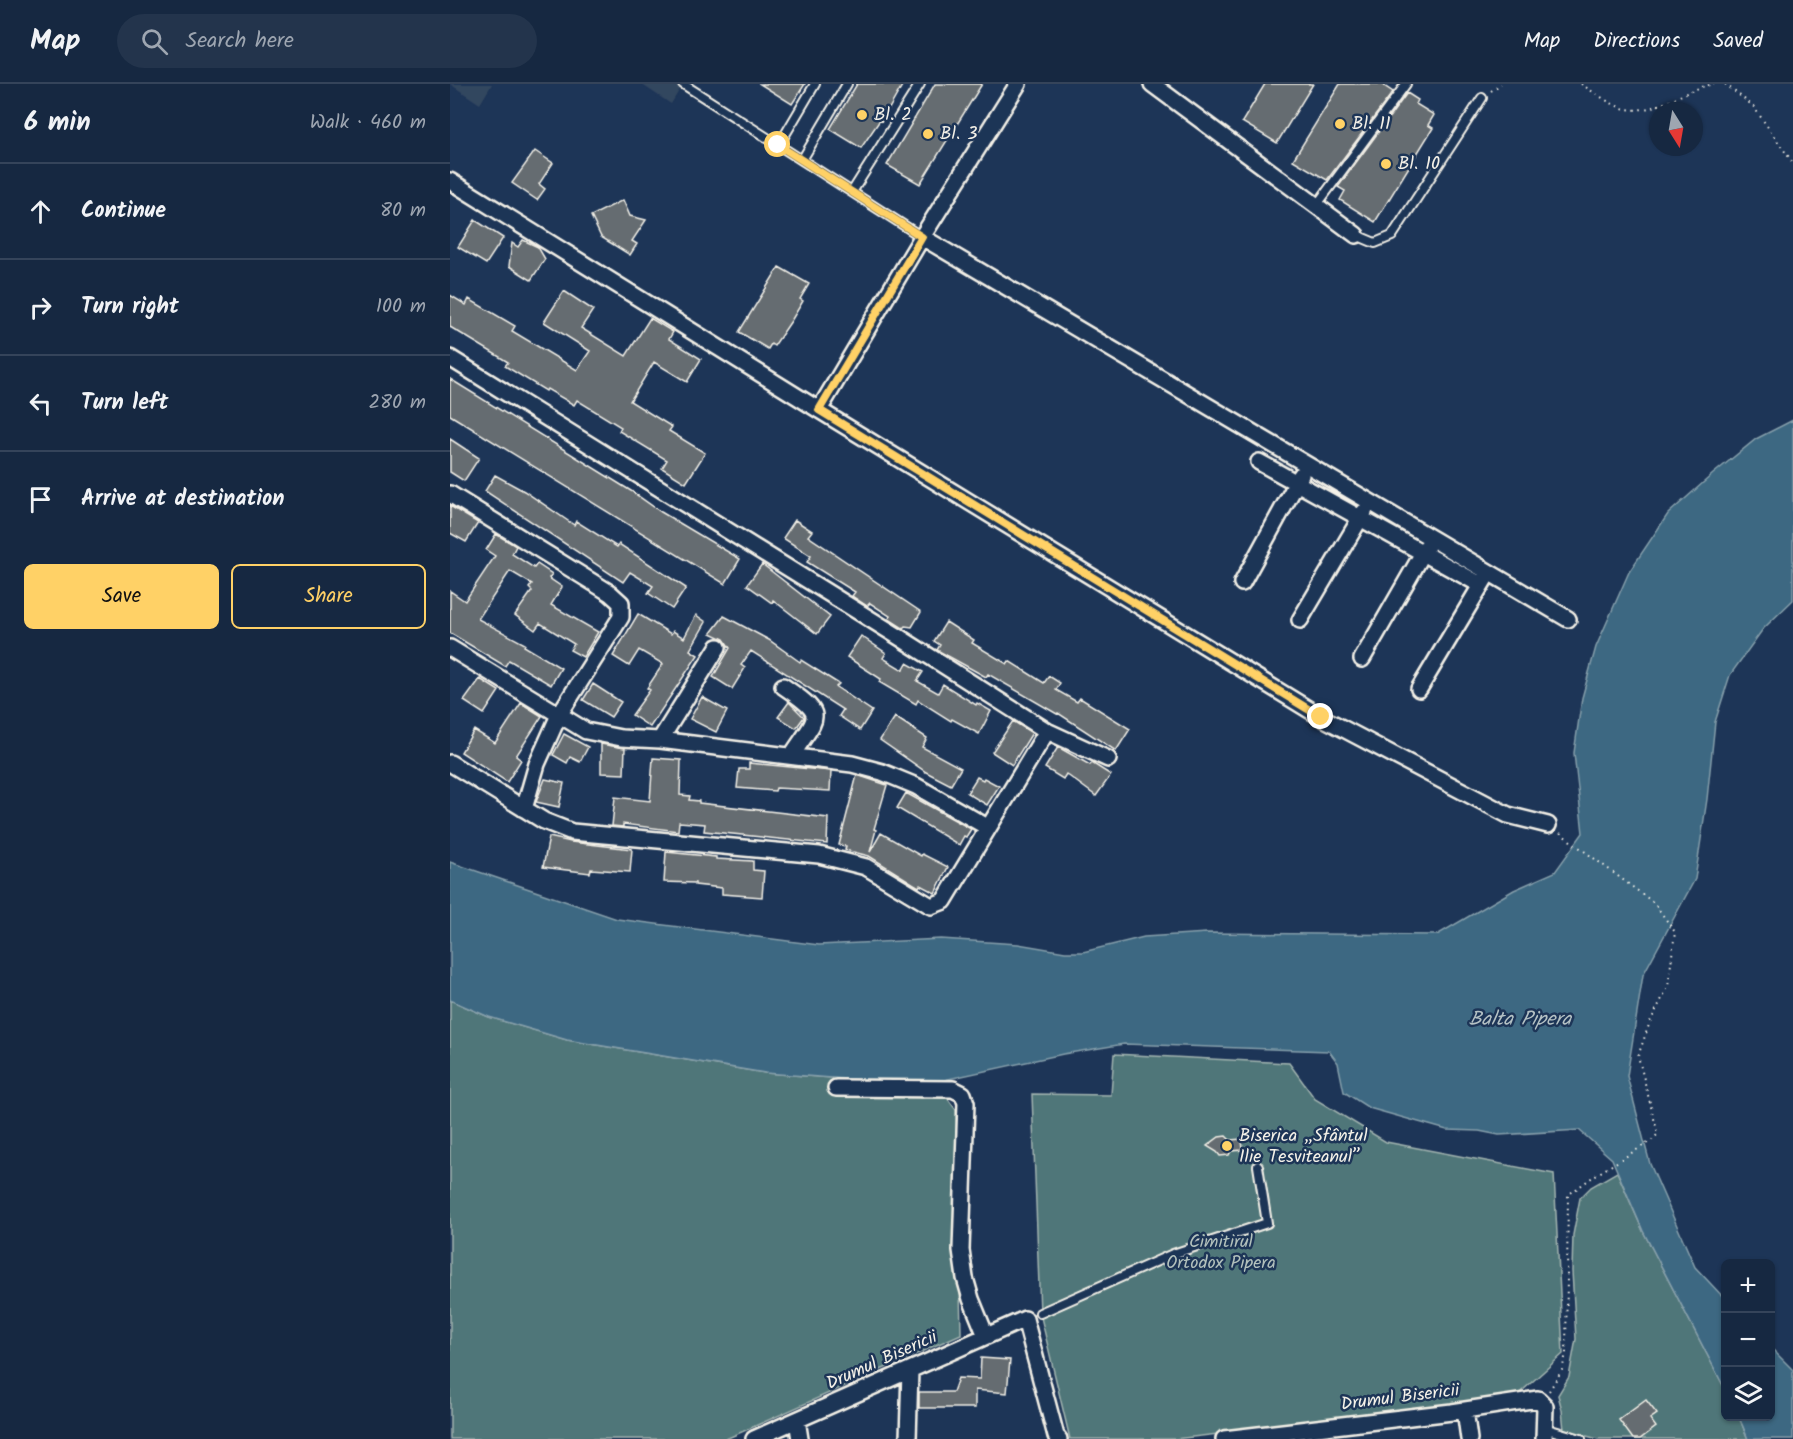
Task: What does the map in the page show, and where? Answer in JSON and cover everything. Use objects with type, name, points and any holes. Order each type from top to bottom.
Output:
[{"type":"street","points":[[819,410],[922,237],[1018,84]]},
{"type":"street","points":[[1152,84],[1356,235]]},
{"type":"street","points":[[450,181],[1321,717],[1508,815],[1548,825]]},
{"type":"street","points":[[922,237],[1432,538],[1485,578]]},
{"type":"street","points":[[450,358],[1047,731],[1108,759]]},
{"type":"street","points":[[1258,462],[1424,553],[1485,578],[1568,619]]},
{"type":"street","points":[[1242,583],[1306,464]]},
{"type":"street","points":[[450,494],[610,593],[621,603],[621,617],[559,715],[537,764],[524,809]]},
{"type":"street","points":[[1300,620],[1370,502]]},
{"type":"street","points":[[1362,659],[1432,538]]},
{"type":"street","points":[[1419,689],[1485,578]]},
{"type":"street","points":[[660,740],[718,647]]},
{"type":"street","points":[[450,648],[586,730],[621,738],[660,740],[852,764],[882,772],[916,786],[987,827]]},
{"type":"street","points":[[783,686],[808,703],[814,711],[815,720],[792,755]]},
{"type":"street","points":[[450,763],[544,821],[572,832],[819,855],[866,867],[931,906],[944,901],[1047,731]]},
{"type":"street","points":[[836,1088],[952,1089],[963,1094],[966,1103],[961,1250],[970,1299],[986,1336]]},
{"type":"street","name":"Drumul Bisericii","points":[[754,1439],[1040,1314]]},
{"type":"street","points":[[1025,1319],[1056,1436],[1059,1439]]},
{"type":"street","points":[[908,1439],[910,1370]]},
{"type":"street","name":"Drumul Bisericii","points":[[1224,1439],[1538,1399],[1542,1401]]},
{"type":"street","points":[[1542,1401],[1545,1406],[1544,1433]]},
{"type":"street","points":[[1465,1410],[1469,1439]]},
{"type":"street","points":[[797,1420],[800,1439]]},
{"type":"lane","points":[[683,84],[922,237]]},
{"type":"lane","points":[[778,145],[815,84]]},
{"type":"lane","points":[[802,160],[847,84]]},
{"type":"lane","points":[[852,192],[920,84]]},
{"type":"lane","points":[[1316,206],[1406,84]]},
{"type":"lane","points":[[1356,235],[1375,243],[1392,236],[1482,98]]},
{"type":"lane","points":[[1040,1314],[1173,1254],[1267,1223],[1257,1166]]},
{"type":"lane","points":[[1544,1433],[1581,1439]]},
{"type":"path","points":[[1581,84],[1624,109],[1651,109],[1703,86],[1714,84]]},
{"type":"path","points":[[1725,84],[1753,106],[1793,163]]},
{"type":"path","points":[[1542,1401],[1562,1370],[1566,1354],[1568,1195],[1652,1141],[1659,1134],[1638,1056],[1650,1022],[1668,987],[1675,932],[1654,903],[1548,825]]},
{"type":"shaded area","points":[[450,84],[492,84],[480,104]]},
{"type":"shaded area","points":[[641,84],[683,84],[671,104]]},
{"type":"green space","points":[[450,1000],[489,1017],[567,1040],[765,1073],[873,1081],[916,1081],[921,1098],[945,1095],[956,1110],[961,1334],[726,1439],[450,1439]]},
{"type":"green space","name":"Cimitirul Ortodox Pipera","points":[[1114,1054],[1289,1063],[1315,1099],[1386,1142],[1554,1174],[1563,1354],[1512,1400],[1175,1439],[1070,1439],[1040,1313],[1032,1094],[1111,1095]]},
{"type":"green space","points":[[1617,1172],[1643,1231],[1721,1381],[1721,1421],[1741,1421],[1748,1439],[1598,1439],[1564,1430],[1558,1395],[1569,1377],[1576,1339],[1572,1271],[1573,1235],[1580,1198],[1591,1187]]},
{"type":"water","name":"Balta Pipera","points":[[1793,420],[1793,600],[1763,629],[1730,675],[1715,722],[1695,879],[1643,975],[1627,1076],[1650,1164],[1695,1267],[1721,1295],[1721,1381],[1643,1231],[1612,1159],[1579,1130],[1499,1135],[1479,1131],[1447,1130],[1369,1108],[1344,1092],[1338,1063],[1329,1051],[1124,1044],[1063,1054],[939,1081],[873,1081],[765,1073],[567,1040],[489,1017],[450,1000],[450,862],[617,919],[819,945],[941,939],[1018,944],[1065,952],[1083,952],[1144,937],[1207,933],[1437,935],[1514,890],[1555,872],[1583,833],[1574,753],[1582,698],[1596,647],[1629,572],[1668,514],[1756,439]]},
{"type":"water","points":[[1775,1352],[1793,1370],[1793,1439],[1748,1439],[1741,1421],[1775,1421]]},
{"type":"building","points":[[760,84],[805,84],[792,104]]},
{"type":"building","name":"Bl. 2","points":[[857,84],[903,84],[882,121],[880,120],[861,148],[830,129]]},
{"type":"building","name":"Bl. 3","points":[[935,84],[982,84],[920,184],[887,165]]},
{"type":"building","points":[[1265,84],[1313,84],[1277,143],[1242,122]]},
{"type":"building","name":"Bl. 11","points":[[1340,84],[1381,84],[1393,92],[1327,180],[1293,160]]},
{"type":"building","name":"Bl. 10","points":[[1407,93],[1418,100],[1416,104],[1434,115],[1428,125],[1433,128],[1375,222],[1340,200],[1345,191],[1338,187]]},
{"type":"building","points":[[535,151],[553,163],[539,184],[545,189],[537,200],[512,183]]},
{"type":"building","points":[[623,200],[630,216],[646,220],[632,241],[637,244],[630,255],[601,237],[591,216]]},
{"type":"building","points":[[475,220],[503,238],[486,264],[458,247]]},
{"type":"building","points":[[523,240],[538,247],[545,259],[531,280],[509,266],[512,243],[518,247]]},
{"type":"building","points":[[779,267],[809,284],[800,299],[803,301],[791,321],[774,346],[771,344],[768,349],[739,332]]},
{"type":"building","points":[[564,291],[593,310],[581,328],[626,356],[650,318],[673,332],[669,339],[701,359],[687,382],[654,362],[630,401],[672,427],[669,431],[705,453],[686,483],[662,468],[667,460],[619,431],[621,427],[577,400],[574,405],[547,389],[546,391],[505,366],[508,362],[450,327],[450,295],[466,305],[469,299],[515,326],[512,331],[577,370],[590,351],[544,322]]},
{"type":"building","points":[[450,379],[740,559],[725,584],[450,415]]},
{"type":"building","points":[[450,439],[479,458],[464,481],[450,472]]},
{"type":"building","points":[[495,475],[524,491],[574,525],[576,521],[617,547],[619,544],[686,588],[672,609],[648,593],[653,586],[630,572],[623,582],[485,491]]},
{"type":"building","points":[[450,506],[478,523],[466,542],[450,533]]},
{"type":"building","points":[[795,520],[812,531],[808,536],[921,612],[912,627],[903,628],[870,603],[867,606],[852,596],[855,592],[807,562],[811,556],[783,538]]},
{"type":"building","points":[[496,534],[516,546],[512,554],[534,568],[537,564],[552,574],[549,578],[562,587],[551,605],[598,632],[583,657],[570,650],[574,644],[540,623],[535,630],[515,615],[532,591],[529,588],[532,584],[510,571],[478,619],[525,644],[524,646],[561,668],[551,685],[509,660],[505,666],[450,633],[450,591],[465,601],[495,556],[486,550]]},
{"type":"building","points":[[762,564],[830,617],[817,634],[773,600],[772,603],[747,585]]},
{"type":"building","points":[[638,614],[671,634],[673,631],[684,638],[696,615],[706,622],[690,650],[698,655],[650,727],[632,715],[650,690],[647,688],[663,664],[639,650],[629,666],[613,656]]},
{"type":"building","points":[[724,616],[769,640],[800,662],[801,660],[839,684],[836,687],[872,711],[860,730],[839,716],[843,710],[751,651],[741,665],[745,668],[732,689],[713,677],[730,648],[724,639],[711,633]]},
{"type":"building","points":[[946,622],[974,640],[972,643],[1007,664],[1009,661],[1044,683],[1049,676],[1060,683],[1056,690],[1077,702],[1080,698],[1130,729],[1116,751],[1058,713],[988,674],[986,677],[937,650],[940,645],[934,641]]},
{"type":"building","points":[[861,636],[886,653],[883,658],[903,670],[907,663],[923,672],[917,681],[938,693],[943,684],[976,705],[977,703],[991,711],[979,734],[952,719],[951,721],[918,700],[916,704],[879,682],[881,679],[847,657]]},
{"type":"building","points":[[480,679],[499,691],[484,714],[464,701]]},
{"type":"building","points":[[593,684],[621,702],[611,717],[583,700]]},
{"type":"building","points":[[702,697],[727,711],[716,732],[690,719]]},
{"type":"building","points":[[789,702],[804,717],[796,728],[778,717]]},
{"type":"building","points":[[521,703],[542,716],[516,756],[521,760],[507,782],[461,752],[474,730],[495,743]]},
{"type":"building","points":[[895,717],[927,738],[922,747],[961,768],[951,785],[926,772],[880,740]]},
{"type":"building","points":[[1013,721],[1032,733],[1012,765],[992,752]]},
{"type":"building","points":[[564,734],[588,747],[580,762],[570,757],[567,763],[553,755]]},
{"type":"building","points":[[601,744],[625,748],[624,774],[601,773]]},
{"type":"building","points":[[1058,747],[1111,775],[1096,796],[1066,774],[1063,779],[1045,768]]},
{"type":"building","points":[[653,758],[681,760],[680,795],[690,796],[689,800],[828,818],[827,844],[704,831],[705,824],[679,822],[678,831],[623,824],[623,827],[612,826],[615,797],[650,801]]},
{"type":"building","points":[[749,763],[831,771],[830,791],[737,788],[739,769],[749,769]]},
{"type":"building","points":[[857,775],[887,785],[870,852],[881,833],[921,856],[922,854],[948,867],[935,893],[920,885],[919,887],[869,856],[845,850],[846,846],[839,845]]},
{"type":"building","points":[[977,777],[999,786],[987,805],[967,793]]},
{"type":"building","points":[[545,779],[564,783],[559,807],[536,802]]},
{"type":"building","points":[[906,793],[971,829],[966,837],[964,836],[959,845],[897,808]]},
{"type":"building","points":[[549,837],[571,842],[632,849],[630,872],[591,869],[590,873],[543,867]]},
{"type":"building","points":[[666,852],[716,857],[716,859],[753,861],[753,870],[764,871],[762,897],[722,894],[722,888],[695,885],[695,883],[664,882]]},
{"type":"building","name":"Biserica „Sfântul Ilie Tesviteanul”","points":[[1226,1136],[1230,1140],[1242,1139],[1243,1150],[1231,1151],[1229,1155],[1220,1156],[1207,1146],[1219,1137]]},
{"type":"building","points":[[981,1358],[1010,1360],[1007,1393],[975,1390],[975,1408],[919,1408],[919,1392],[953,1392],[958,1378],[980,1379]]},
{"type":"building","points":[[1646,1400],[1657,1414],[1650,1419],[1656,1427],[1640,1439],[1633,1439],[1619,1420]]},
{"type":"place","name":"Bl. 2","points":[[862,115]]},
{"type":"place","name":"Bl. 11","points":[[1340,124]]},
{"type":"place","name":"Bl. 3","points":[[928,134]]},
{"type":"place","name":"Bl. 10","points":[[1386,164]]},
{"type":"place","name":"Biserica „Sfântul Ilie Tesviteanul”","points":[[1227,1146]]},
{"type":"route","points":[[778,145],[922,237],[819,410],[1321,717]]}]
